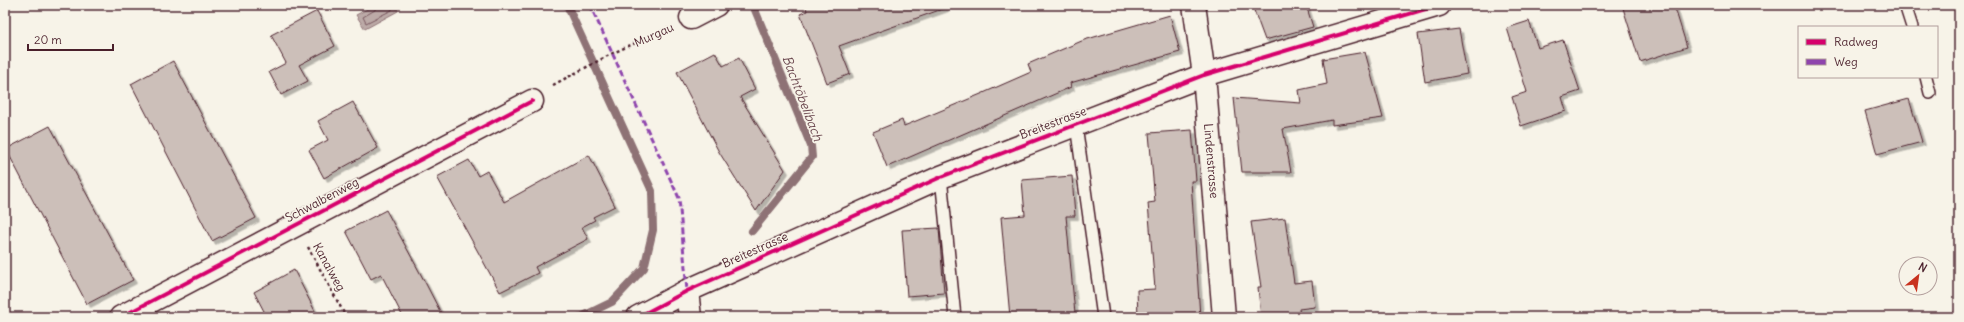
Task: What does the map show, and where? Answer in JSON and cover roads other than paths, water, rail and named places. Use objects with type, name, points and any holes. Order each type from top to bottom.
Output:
[{"type":"street","points":[[691,18],[716,5]]},
{"type":"street","name":"Lindenstrasse","points":[[1194,5],[1204,75],[1224,317]]},
{"type":"street","name":"Breitestrasse","points":[[638,317],[686,291],[941,177],[1204,75],[1439,5]]},
{"type":"street","name":"Schwalbenweg","points":[[122,317],[532,101]]},
{"type":"street","points":[[686,291],[690,317]]},
{"type":"lane","points":[[1905,5],[1912,26]]},
{"type":"lane","points":[[1926,78],[1930,93]]},
{"type":"lane","points":[[1076,125],[1104,317]]},
{"type":"lane","points":[[941,177],[954,317]]},
{"type":"water","points":[[375,5],[395,5],[398,11],[365,29],[356,15]]},
{"type":"waterway","points":[[567,5],[652,191],[653,230],[644,268],[612,302],[581,317]]},
{"type":"waterway","name":"Bachtöbelibach","points":[[752,231],[812,157],[811,146],[753,5]]}]
